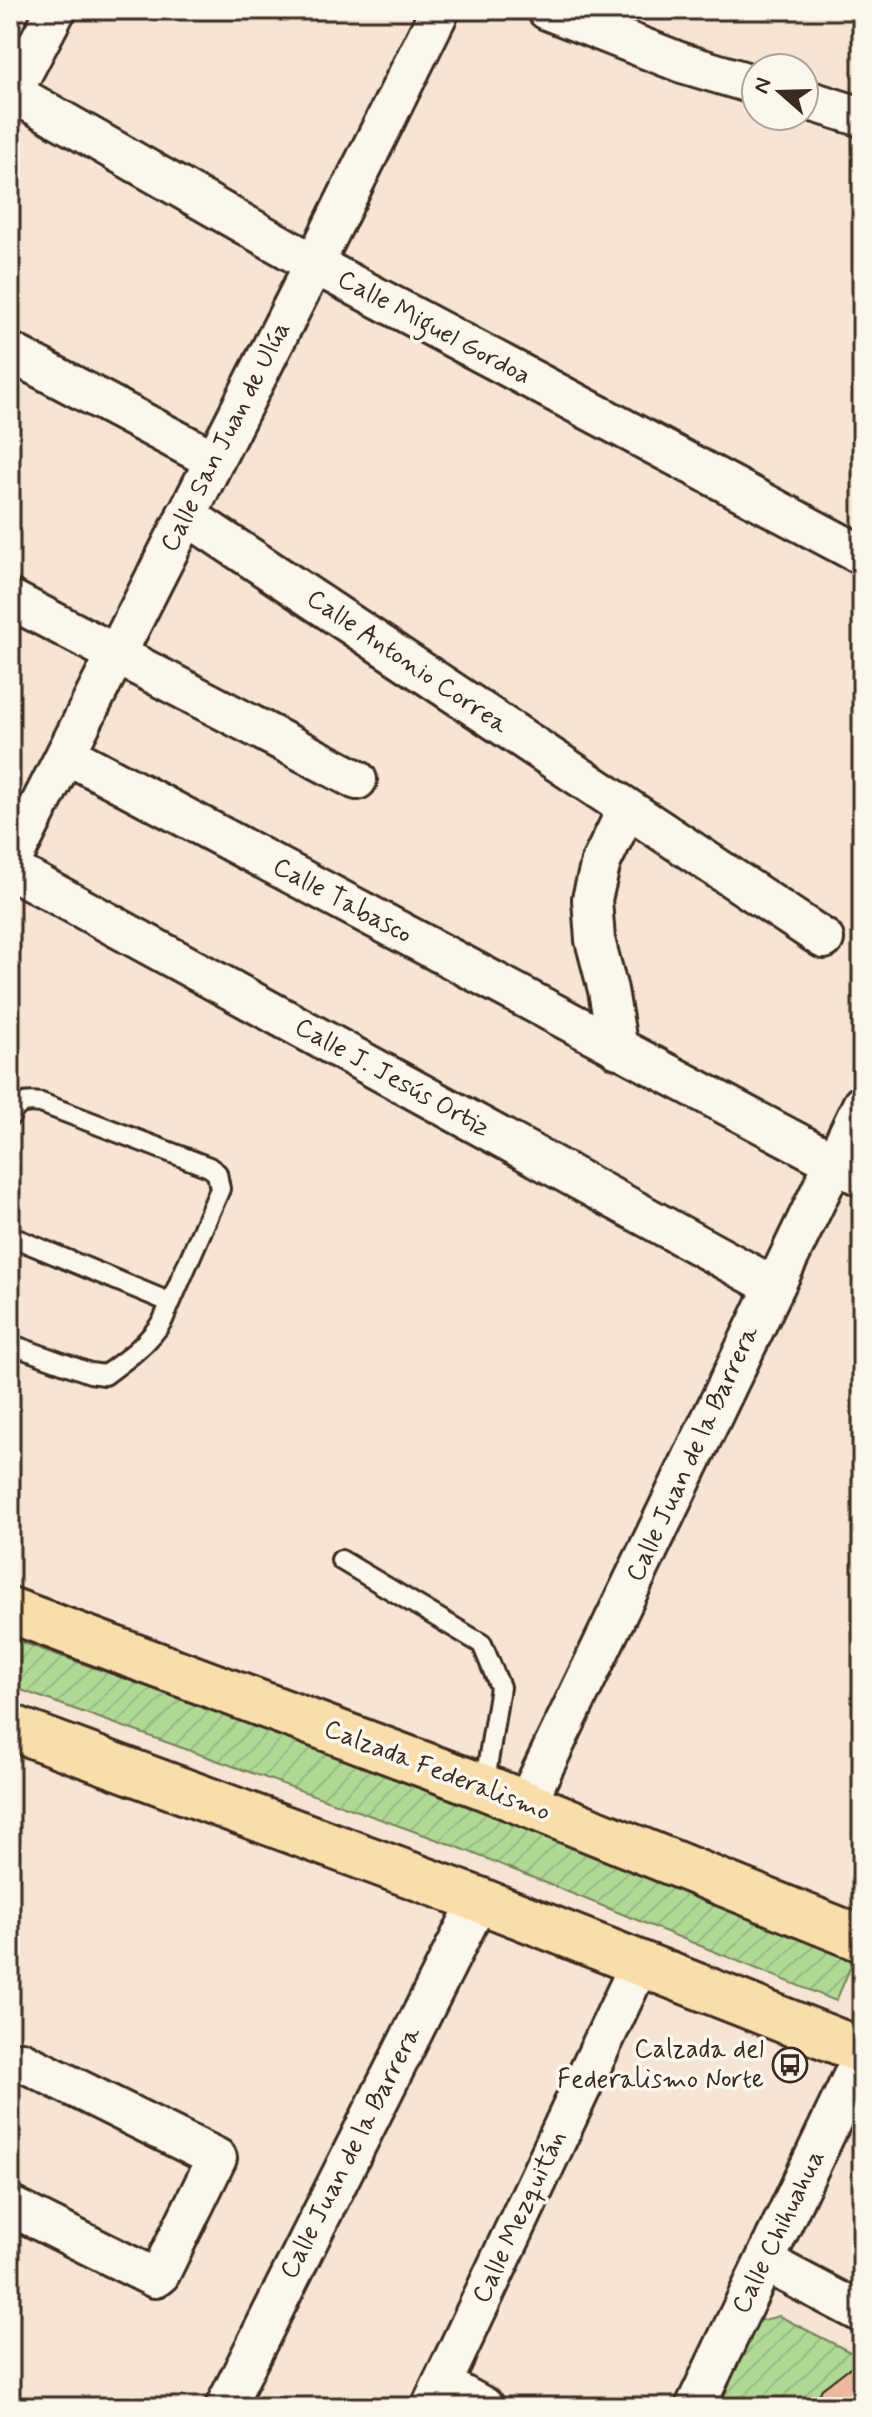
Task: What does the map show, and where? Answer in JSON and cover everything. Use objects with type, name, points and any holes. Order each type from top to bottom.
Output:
[{"type":"main road","name":"Calzada Federalismo","points":[[10,1610],[484,1787],[862,1939]]},
{"type":"main road","points":[[10,1727],[479,1900],[862,2051]]},
{"type":"street","points":[[11,94],[56,10]]},
{"type":"street","name":"Calle San Juan de Ulúa","points":[[10,866],[440,10]]},
{"type":"street","points":[[547,10],[682,63],[740,80]]},
{"type":"street","name":"Calle Miguel Gordoa","points":[[11,94],[314,264],[862,555]]},
{"type":"street","points":[[820,104],[862,117]]},
{"type":"street","points":[[10,352],[214,460]]},
{"type":"street","name":"Calle Antonio Correa","points":[[186,515],[824,939]]},
{"type":"street","points":[[10,599],[357,780]]},
{"type":"street","name":"Calle Tabasco","points":[[66,754],[848,1171]]},
{"type":"street","points":[[618,1049],[595,940],[592,899],[601,862],[627,809]]},
{"type":"street","name":"Calle J. Jesús Ortiz","points":[[10,866],[773,1286]]},
{"type":"street","name":"Calle Juan de la Barrera","points":[[526,1804],[773,1286],[848,1171],[862,1105]]},
{"type":"street","name":"Calle Juan de la Barrera","points":[[225,2407],[479,1900]]},
{"type":"street","name":"Calle Mezquitán","points":[[436,2396],[640,1963]]},
{"type":"street","name":"Calle Chihuahua","points":[[695,2407],[862,2057]]},
{"type":"street","points":[[10,2206],[155,2278],[160,2274],[217,2158],[21,2061]]},
{"type":"street","points":[[765,2262],[862,2313]]},
{"type":"street","points":[[436,2396],[484,2407]]},
{"type":"lane","points":[[10,1117],[15,1106],[26,1101],[41,1103],[209,1167],[217,1173],[220,1189],[154,1335],[105,1375],[90,1373],[10,1344]]},
{"type":"lane","points":[[10,1236],[169,1302]]},
{"type":"lane","points":[[341,1560],[482,1644],[500,1687],[484,1787]]},
{"type":"green space","points":[[10,1638],[473,1802],[854,1959],[836,2001],[455,1846],[10,1686]]},
{"type":"green space","points":[[779,2316],[862,2358],[822,2389],[813,2407],[713,2407],[755,2322]]},
{"type":"building","points":[[862,2358],[862,2407],[813,2407],[822,2389]]},
{"type":"place","name":"Calzada del Federalismo Norte","points":[[790,2065]]}]
